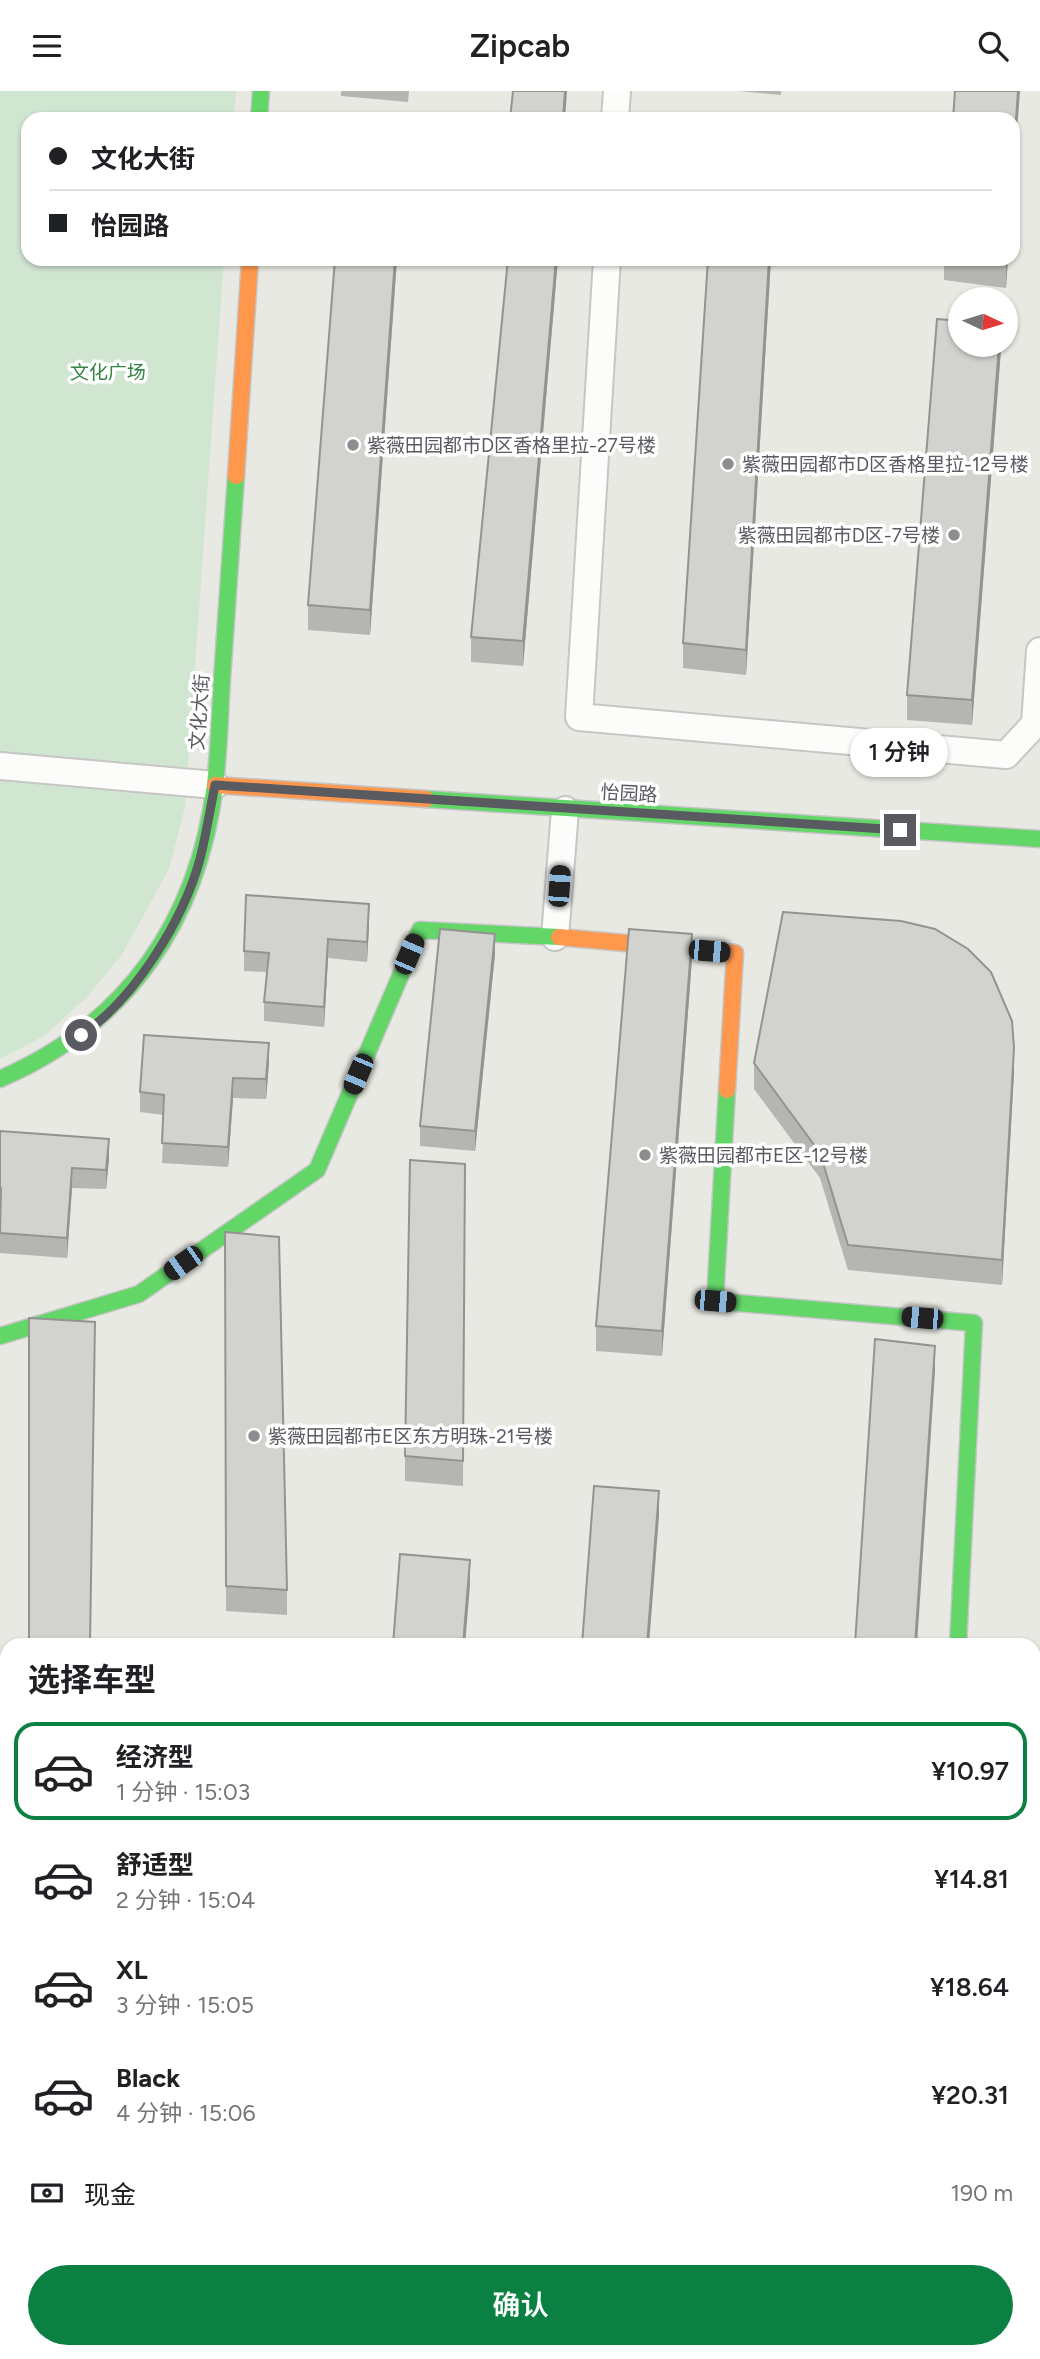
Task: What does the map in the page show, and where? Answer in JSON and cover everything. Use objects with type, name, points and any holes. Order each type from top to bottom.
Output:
[{"type":"street","points":[[260,112],[261,91]]},
{"type":"street","points":[[616,112],[617,91]]},
{"type":"street","name":"文化大街","points":[[0,1079],[45,1059],[99,1023],[139,978],[171,929],[199,862],[215,785],[250,266]]},
{"type":"street","points":[[607,266],[579,717],[1006,755],[1035,724],[1040,651]]},
{"type":"street","points":[[0,766],[215,785]]},
{"type":"street","name":"怡园路","points":[[215,785],[1040,839]]},
{"type":"street","points":[[555,937],[565,810]]},
{"type":"street","points":[[0,1336],[139,1294],[317,1170],[420,930],[555,937],[735,953],[715,1301],[974,1323],[958,1638]]},
{"type":"green space","name":"文化广场","points":[[0,91],[236,91],[234,112],[21,112],[21,266],[224,266],[185,807],[169,869],[121,956],[87,997],[44,1036],[0,1059]]},
{"type":"building","points":[[513,91],[565,91],[564,112],[511,112]]},
{"type":"building","points":[[955,91],[1018,91],[1016,112],[954,112]]},
{"type":"building","name":"紫薇田园都市D区香格里拉-27号楼","points":[[334,266],[395,266],[370,610],[308,605]]},
{"type":"building","points":[[507,266],[555,266],[523,641],[471,637]]},
{"type":"building","name":"紫薇田园都市D区香格里拉-12号楼","points":[[708,266],[769,266],[746,650],[683,643]]},
{"type":"building","name":"紫薇田园都市D区-7号楼","points":[[937,319],[948,320],[948,357],[998,357],[972,700],[907,695]]},
{"type":"building","points":[[246,895],[369,904],[367,942],[328,939],[324,1007],[264,1002],[269,953],[244,951]]},
{"type":"building","points":[[783,912],[901,921],[935,929],[968,949],[991,972],[1012,1021],[1014,1048],[1002,1260],[848,1245],[820,1153],[754,1063]]},
{"type":"building","points":[[440,929],[495,934],[475,1131],[420,1126]]},
{"type":"building","name":"紫薇田园都市E区-12号楼","points":[[629,929],[692,934],[662,1331],[596,1326]]},
{"type":"building","points":[[144,1035],[269,1043],[266,1079],[233,1078],[228,1147],[162,1143],[164,1095],[140,1092]]},
{"type":"building","points":[[0,1131],[109,1139],[106,1170],[72,1168],[67,1238],[0,1233]]},
{"type":"building","points":[[410,1160],[465,1164],[463,1461],[405,1456]]},
{"type":"building","name":"紫薇田园都市E区东方明珠-21号楼","points":[[225,1232],[279,1237],[287,1590],[226,1586]]},
{"type":"building","points":[[29,1318],[95,1322],[90,1638],[29,1638]]},
{"type":"building","points":[[875,1339],[935,1346],[915,1638],[855,1638]]},
{"type":"building","points":[[594,1486],[659,1491],[648,1638],[583,1638]]},
{"type":"building","points":[[400,1554],[470,1560],[464,1638],[394,1638]]},
{"type":"traffic: fast","points":[[260,112],[261,91]]},
{"type":"traffic: fast","points":[[0,1079],[45,1056],[85,1029],[119,998],[149,963],[173,924],[192,881],[206,835],[215,785],[236,476]]},
{"type":"traffic: fast","points":[[426,799],[1040,839]]},
{"type":"traffic: fast","points":[[0,1336],[139,1294],[317,1170],[420,930],[559,937]]},
{"type":"traffic: fast","points":[[727,1090],[715,1301],[974,1323],[958,1638]]},
{"type":"traffic: slow","points":[[236,476],[250,266]]},
{"type":"traffic: slow","points":[[215,785],[426,799]]},
{"type":"traffic: slow","points":[[559,937],[735,953],[727,1090]]},
{"type":"place","name":"紫薇田园都市D区香格里拉-27号楼","points":[[353,445]]},
{"type":"place","name":"紫薇田园都市D区香格里拉-12号楼","points":[[728,464]]},
{"type":"place","name":"紫薇田园都市D区-7号楼","points":[[954,535]]},
{"type":"place","name":"紫薇田园都市E区-12号楼","points":[[645,1155]]},
{"type":"place","name":"紫薇田园都市E区东方明珠-21号楼","points":[[254,1436]]},
{"type":"route","points":[[81,1035],[99,1023],[139,978],[171,929],[199,862],[215,785],[900,830]]}]
